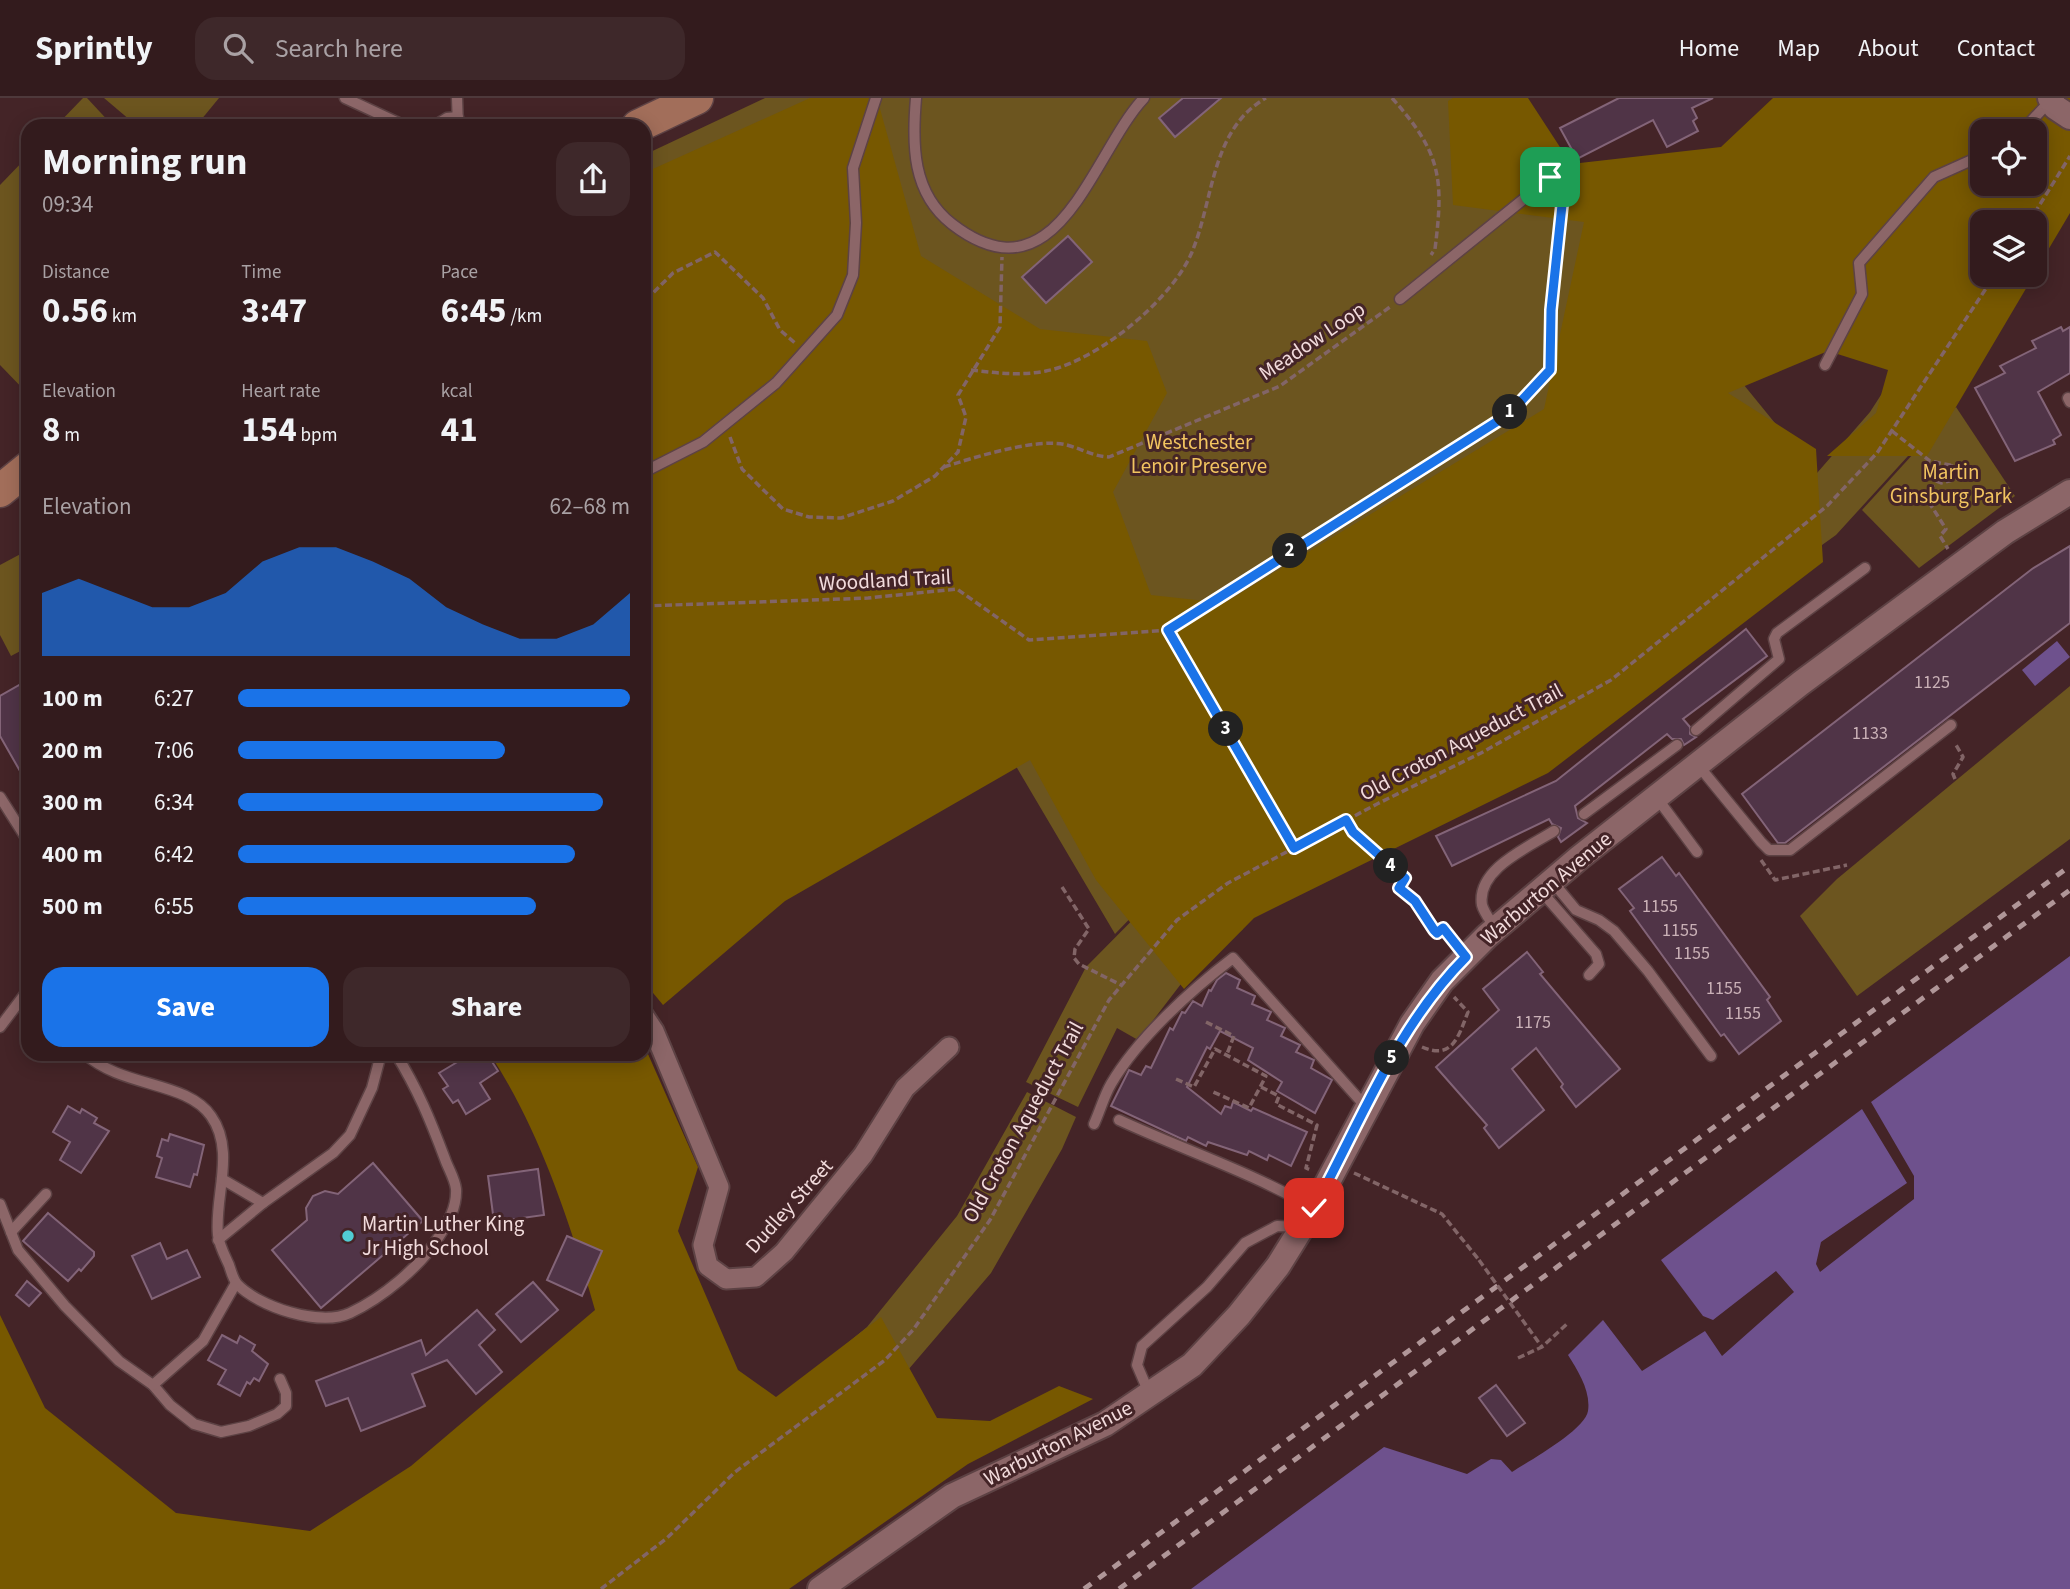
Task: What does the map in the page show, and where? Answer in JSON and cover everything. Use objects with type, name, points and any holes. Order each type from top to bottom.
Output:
[{"type":"main road","points":[[651,120],[697,98]]},
{"type":"main road","points":[[0,491],[21,474]]},
{"type":"street","points":[[2051,99],[2054,107],[2070,117]]},
{"type":"street","name":"Warburton Avenue","points":[[820,1589],[952,1496],[1105,1424],[1192,1365],[1240,1315],[1308,1218],[1327,1169],[1366,1107],[1412,1024],[1442,981],[1466,957],[1546,886],[1801,683],[1996,539],[2070,492]]},
{"type":"street","name":"Dudley Street","points":[[651,1026],[719,1187],[703,1245],[708,1266],[726,1279],[755,1277],[784,1252],[863,1155],[905,1088],[949,1047]]},
{"type":"lane","points":[[457,98],[458,119]]},
{"type":"lane","points":[[651,468],[703,442],[776,383],[837,315],[853,275],[856,223],[853,168],[876,98]]},
{"type":"lane","points":[[916,98],[914,148],[919,177],[930,201],[954,225],[1002,247],[1020,247],[1036,242],[1051,231],[1090,183],[1144,98]]},
{"type":"lane","points":[[351,99],[391,119]]},
{"type":"lane","points":[[2033,119],[2051,99]]},
{"type":"lane","points":[[1825,365],[1862,294],[1859,263],[1934,177],[1970,161]]},
{"type":"lane","points":[[1400,299],[1548,179]]},
{"type":"lane","points":[[1696,730],[1779,659],[1774,639],[1777,633],[1865,568]]},
{"type":"lane","points":[[1698,764],[1760,842],[1769,850],[1790,850],[1951,725]]},
{"type":"lane","points":[[1584,814],[1677,745]]},
{"type":"lane","points":[[0,797],[21,830]]},
{"type":"lane","points":[[1656,797],[1697,852]]},
{"type":"lane","points":[[1496,929],[1483,908],[1482,895],[1488,876],[1554,831]]},
{"type":"lane","points":[[1546,886],[1596,954],[1599,964],[1588,975]]},
{"type":"lane","points":[[1546,886],[1576,910],[1600,920],[1614,932],[1648,971],[1711,1056]]},
{"type":"lane","points":[[1094,1124],[1111,1084],[1138,1048],[1202,982],[1233,958],[1366,1107]]},
{"type":"lane","points":[[0,1027],[21,999]]},
{"type":"lane","points":[[95,1061],[114,1074],[178,1092],[202,1106],[218,1131],[222,1179],[217,1214],[218,1240],[236,1283],[263,1304],[311,1317],[349,1314],[397,1282],[433,1247],[452,1217],[456,1188],[422,1095],[400,1061]]},
{"type":"lane","points":[[218,1240],[263,1203],[333,1153],[350,1135],[372,1088],[379,1061]]},
{"type":"lane","points":[[1119,1120],[1189,1152],[1265,1180],[1308,1218]]},
{"type":"lane","points":[[222,1179],[263,1203]]},
{"type":"lane","points":[[11,1232],[46,1194]]},
{"type":"lane","points":[[0,1204],[18,1250],[70,1312],[119,1362],[153,1385],[170,1405],[194,1424],[221,1432],[249,1426],[277,1414],[286,1406],[286,1393],[280,1379]]},
{"type":"lane","points":[[1150,1395],[1137,1365],[1142,1346],[1207,1287],[1245,1242],[1277,1226],[1308,1218]]},
{"type":"lane","points":[[153,1385],[203,1341],[236,1283]]},
{"type":"path","points":[[971,370],[1002,374],[1046,371],[1085,358],[1133,324],[1170,286],[1191,254],[1225,140],[1248,108],[1266,98]]},
{"type":"path","points":[[1392,98],[1421,130],[1435,161],[1441,198],[1435,249],[1428,259]]},
{"type":"path","points":[[2036,210],[2070,156]]},
{"type":"path","name":"Woodland Trail","points":[[651,606],[868,598],[957,589],[1029,640],[1168,630],[1509,414],[1550,370],[1551,310],[1562,205],[1548,179]]},
{"type":"path","points":[[725,424],[742,469],[783,509],[810,517],[841,518],[893,501],[935,476],[958,452],[966,417],[958,395],[1000,327],[1002,247]]},
{"type":"path","points":[[651,294],[673,273],[715,252],[745,277],[763,298],[780,330],[805,351]]},
{"type":"path","name":"Old Croton Aqueduct Trail","points":[[601,1589],[667,1538],[735,1472],[885,1360],[913,1330],[990,1220],[1091,1028],[1121,985],[1154,945],[1196,904],[1294,848],[1481,753],[1611,680],[1827,506],[1877,453],[1987,287]]},
{"type":"path","name":"Meadow Loop","points":[[944,467],[989,452],[1066,444],[1091,456],[1109,457],[1280,386],[1400,299]]},
{"type":"path","points":[[1892,431],[1930,461],[1950,465],[1965,473],[1964,477],[1941,483],[1936,481]]},
{"type":"path","points":[[1949,550],[1940,536],[1946,529],[1925,500],[1925,496],[1950,465]]},
{"type":"path","points":[[1168,630],[1294,848]]},
{"type":"path","points":[[1955,779],[1953,774],[1963,757],[1956,745]]},
{"type":"path","points":[[1346,820],[1353,832],[1405,878],[1399,888],[1415,901],[1434,930],[1437,933],[1443,928],[1466,957]]},
{"type":"path","points":[[1762,855],[1762,861],[1775,880],[1847,865]]},
{"type":"path","points":[[1062,887],[1089,929],[1075,949],[1074,958],[1079,964],[1121,985]]},
{"type":"path","points":[[1419,1046],[1437,1053],[1445,1051],[1461,1030],[1468,1012],[1453,996]]},
{"type":"path","points":[[1206,1022],[1234,1036],[1227,1054]]},
{"type":"path","points":[[1176,1079],[1194,1087],[1215,1049],[1266,1076],[1249,1108],[1211,1091]]},
{"type":"path","points":[[1261,1087],[1279,1096],[1276,1104],[1317,1125],[1306,1168],[1327,1169],[1442,1214],[1542,1347]]},
{"type":"path","points":[[1518,1358],[1542,1347],[1569,1323]]},
{"type":"green space","points":[[83,98],[87,98],[106,119],[63,119]]},
{"type":"green space","points":[[104,98],[219,98],[202,119],[129,119]]},
{"type":"green space","name":"Westchester Lenoir Preserve","points":[[765,98],[1502,98],[1577,180],[1814,471],[1176,871],[1115,934],[1010,756],[651,860],[651,152]]},
{"type":"green space","points":[[21,163],[21,387],[0,365],[0,185]]},
{"type":"green space","points":[[1972,287],[2018,287],[1908,456],[1836,535],[1563,730],[1229,908],[1243,929],[1184,980],[1138,1040],[1117,1028],[1078,1107],[1026,1082],[1086,967],[1178,874],[1804,488],[1870,412],[1899,367]]},
{"type":"green space","name":"Martin Ginsburg Park","points":[[1956,407],[2015,496],[1919,568],[1862,510]]},
{"type":"green space","points":[[21,554],[21,651],[11,656],[0,635],[0,565]]},
{"type":"green space","points":[[2070,686],[2070,839],[1857,996],[1800,916],[1837,879]]},
{"type":"green space","points":[[1027,1092],[1076,1117],[1062,1149],[991,1273],[896,1384],[641,1589],[523,1589],[579,1564],[867,1327],[957,1216]]},
{"type":"shaded area","name":"Westchester Lenoir Preserve","points":[[810,98],[877,98],[921,256],[1040,329],[1147,341],[1167,393],[1113,492],[1151,595],[1224,603],[1544,409],[1584,222],[1453,205],[1448,101],[1453,98],[1528,98],[1571,164],[1721,147],[1773,98],[2070,98],[2070,213],[2047,252],[2047,210],[1970,210],[1970,287],[2027,287],[1927,456],[1827,456],[1876,413],[1888,370],[1828,351],[1728,393],[1816,449],[1823,562],[1548,773],[1254,918],[1184,989],[1096,880],[1030,760],[785,901],[663,1005],[651,990],[651,170]]},
{"type":"shaded area","points":[[2057,641],[2070,657],[2035,686],[2022,670]]},
{"type":"shaded area","points":[[2070,956],[2070,1589],[1191,1589],[1384,1447],[1467,1474],[1491,1459],[1501,1460],[1512,1472],[1543,1453],[1585,1419],[1588,1396],[1568,1355],[1603,1320],[1642,1371],[1705,1331],[1722,1356],[1794,1292],[1776,1271],[1713,1320],[1703,1316],[1661,1260],[1862,1109],[1907,1183],[1821,1242],[1816,1264],[1820,1272],[1914,1199],[1914,1176],[1871,1102]]},
{"type":"shaded area","points":[[494,1061],[651,1061],[698,1167],[678,1231],[738,1370],[776,1397],[881,1317],[937,1418],[990,1421],[1059,1386],[1093,1399],[968,1464],[789,1589],[0,1589],[0,1315],[45,1408],[176,1513],[310,1531],[411,1466],[595,1310],[552,1178],[508,1083]]},
{"type":"building","points":[[1183,98],[1221,98],[1175,137],[1159,118]]},
{"type":"building","points":[[1619,98],[1713,98],[1692,108],[1697,118],[1693,121],[1698,131],[1667,147],[1653,120],[1577,159],[1560,128]]},
{"type":"building","points":[[1068,236],[1092,262],[1046,303],[1022,277]]},
{"type":"building","points":[[2061,327],[2063,331],[2070,327],[2070,373],[2038,392],[2061,435],[2053,440],[2055,444],[2015,461],[1975,388],[2005,373],[2000,366],[2036,348],[2032,341]]},
{"type":"building","points":[[2070,546],[2070,623],[1785,843],[1778,843],[1742,794],[2032,569]]},
{"type":"building","points":[[1746,629],[1767,656],[1683,719],[1690,727],[1690,734],[1696,737],[1684,745],[1681,739],[1672,739],[1667,734],[1575,806],[1578,818],[1587,823],[1561,842],[1558,837],[1561,828],[1552,824],[1549,819],[1452,866],[1436,836],[1556,781]]},
{"type":"building","points":[[21,684],[21,773],[0,736],[0,696]]},
{"type":"building","points":[[1662,857],[1676,876],[1679,873],[1770,997],[1767,1000],[1781,1021],[1739,1054],[1724,1034],[1721,1036],[1630,911],[1634,908],[1619,889]]},
{"type":"building","points":[[1527,952],[1543,972],[1540,974],[1620,1069],[1576,1107],[1561,1087],[1563,1084],[1536,1048],[1512,1069],[1544,1110],[1499,1148],[1484,1128],[1487,1125],[1436,1067],[1499,1010],[1483,989]]},
{"type":"building","points":[[1226,973],[1240,980],[1237,988],[1255,996],[1252,1004],[1271,1012],[1267,1020],[1285,1028],[1281,1036],[1300,1045],[1296,1052],[1314,1060],[1311,1068],[1332,1080],[1315,1113],[1277,1091],[1282,1082],[1248,1060],[1253,1048],[1220,1031],[1210,1049],[1207,1047],[1187,1087],[1221,1114],[1225,1106],[1231,1108],[1233,1102],[1307,1132],[1291,1166],[1269,1155],[1267,1160],[1249,1151],[1247,1155],[1208,1142],[1206,1146],[1188,1137],[1186,1141],[1111,1106],[1129,1070],[1141,1075],[1146,1066],[1151,1068],[1170,1028],[1173,1030],[1182,1012],[1185,1013],[1193,1001],[1202,1006],[1209,990],[1211,991],[1217,980]]},
{"type":"building","points":[[459,1061],[492,1061],[498,1071],[480,1083],[490,1099],[466,1114],[458,1100],[453,1103],[443,1089],[448,1086],[439,1073]]},
{"type":"building","points":[[68,1106],[80,1113],[82,1109],[97,1118],[94,1123],[109,1131],[81,1173],[60,1160],[70,1142],[53,1132]]},
{"type":"building","points":[[170,1134],[204,1145],[197,1175],[194,1174],[190,1187],[156,1177],[162,1158],[157,1156],[162,1139],[168,1141]]},
{"type":"building","name":"Martin Luther King Jr High School","points":[[373,1163],[423,1221],[321,1308],[272,1250],[307,1220],[306,1208],[313,1196],[325,1191],[338,1194]]},
{"type":"building","points":[[538,1169],[544,1215],[494,1222],[488,1176]]},
{"type":"building","points":[[48,1213],[94,1252],[94,1256],[81,1271],[79,1269],[68,1281],[23,1241]]},
{"type":"building","points":[[567,1236],[602,1251],[582,1296],[547,1280]]},
{"type":"building","points":[[160,1243],[167,1259],[187,1250],[200,1277],[152,1299],[132,1256]]},
{"type":"building","points":[[27,1281],[41,1293],[29,1306],[16,1295]]},
{"type":"building","points":[[533,1282],[558,1310],[521,1342],[496,1314]]},
{"type":"building","points":[[477,1310],[495,1330],[479,1345],[502,1372],[476,1394],[447,1360],[412,1374],[425,1406],[361,1431],[348,1398],[326,1406],[316,1381],[421,1340],[426,1355]]},
{"type":"building","points":[[222,1335],[237,1343],[240,1336],[255,1345],[252,1351],[268,1364],[259,1381],[254,1378],[250,1384],[247,1382],[240,1396],[218,1384],[226,1370],[208,1360]]},
{"type":"building","points":[[1496,1385],[1525,1423],[1507,1436],[1479,1398]]},
{"type":"railway","points":[[1084,1589],[2070,866]]},
{"type":"railway","points":[[1119,1589],[2070,890]]},
{"type":"place","name":"Martin Luther King Jr High School","points":[[348,1236]]},
{"type":"route","points":[[1314,1208],[1412,1024],[1442,981],[1466,957],[1443,928],[1437,933],[1426,921],[1415,901],[1399,888],[1405,878],[1353,832],[1346,820],[1294,848],[1168,630],[1252,574],[1509,414],[1550,370],[1551,310],[1562,205],[1545,181],[1550,177]]}]
